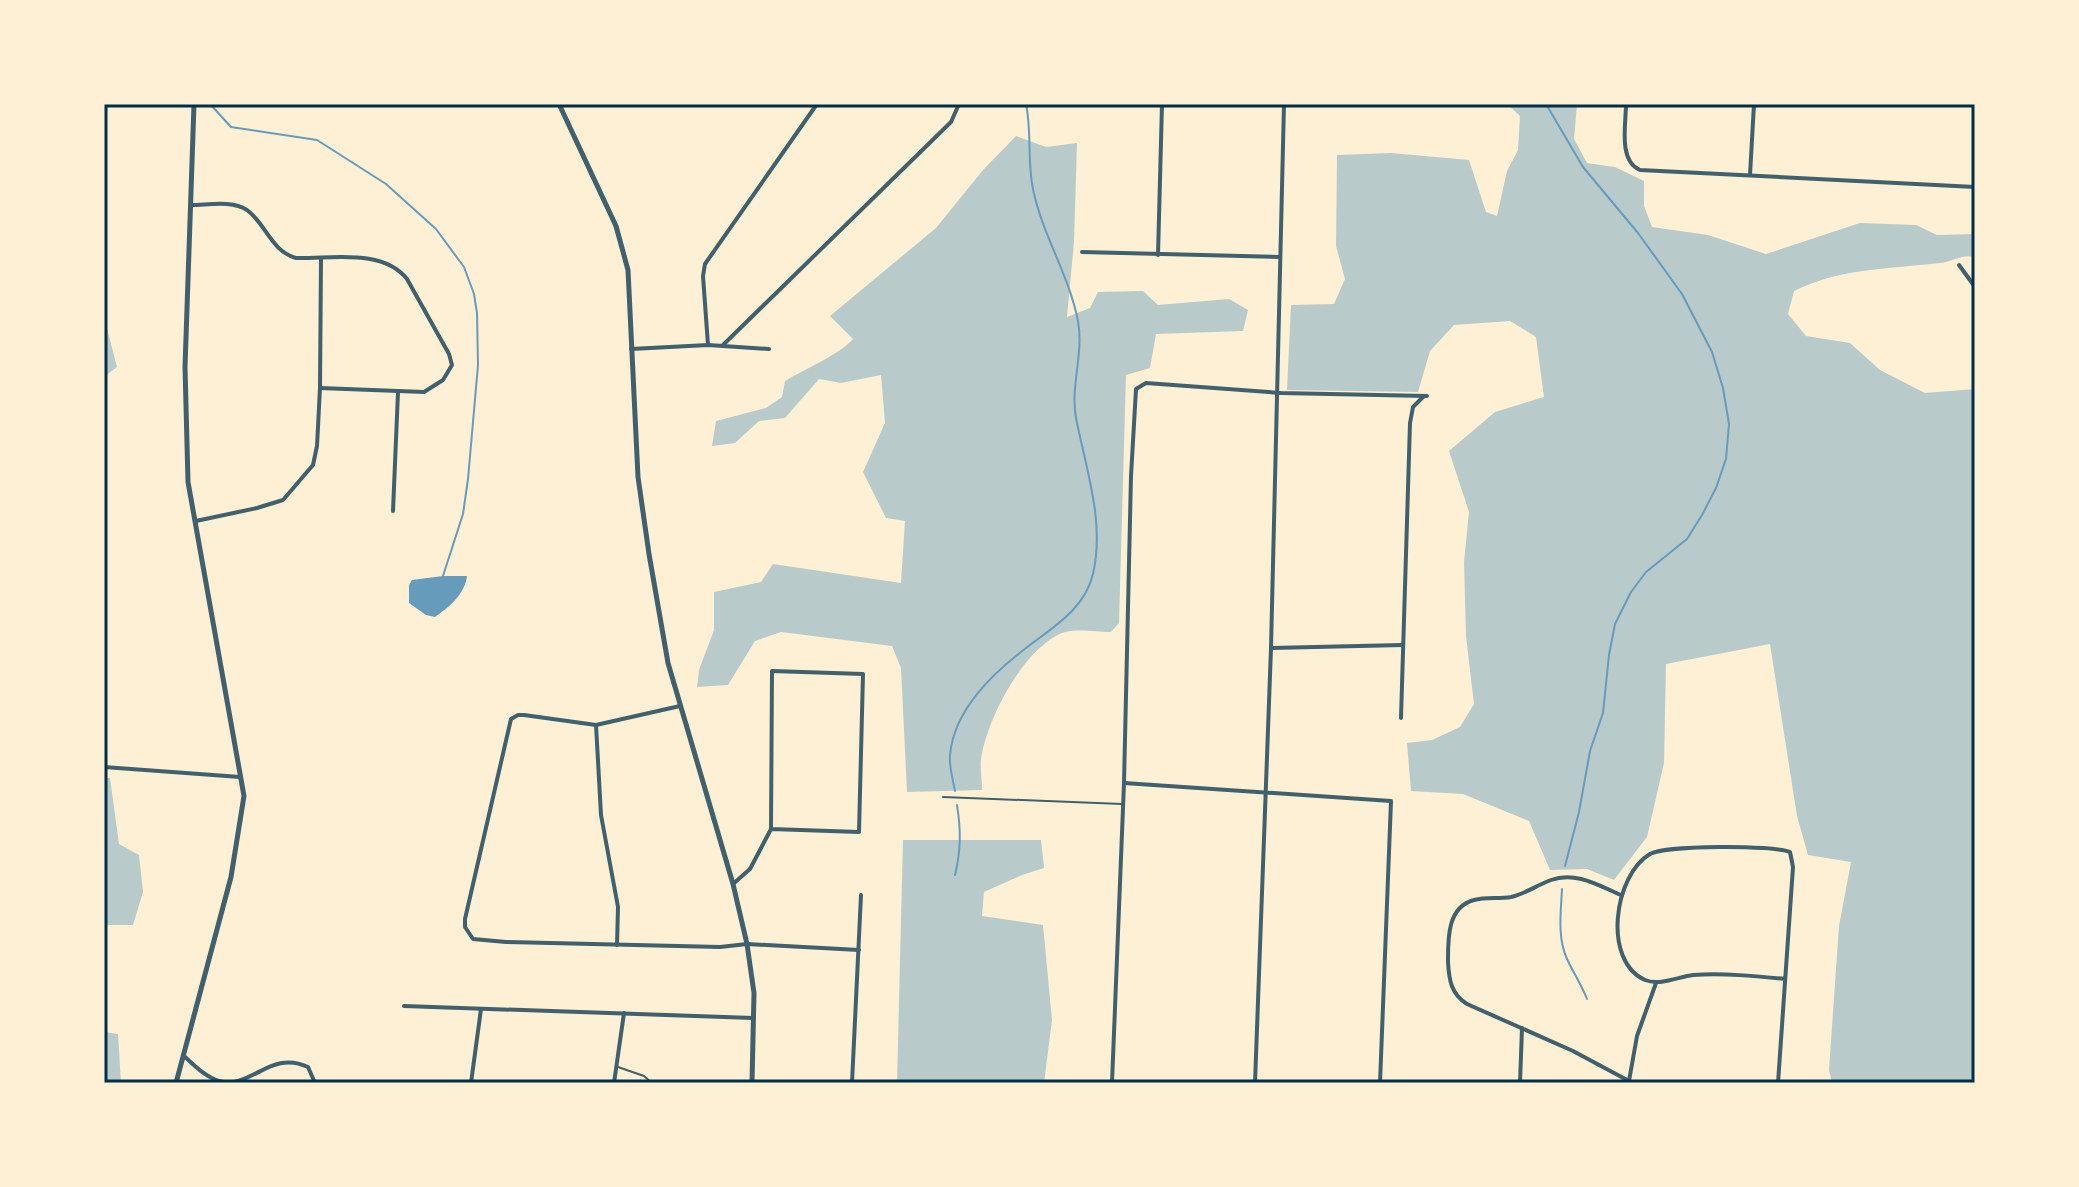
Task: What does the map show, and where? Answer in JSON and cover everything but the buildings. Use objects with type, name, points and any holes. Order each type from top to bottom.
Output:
[{"type":"street","points":[[176,1083],[231,877],[242,819],[242,777],[188,482],[185,367],[194,104]]},
{"type":"street","points":[[559,104],[616,226],[628,270],[638,477],[668,663],[733,884],[747,944],[754,993],[752,1083]]},
{"type":"street","points":[[708,345],[703,276],[705,264],[817,104]]},
{"type":"street","points":[[723,345],[951,122],[959,104]]},
{"type":"street","points":[[1158,255],[1162,104]]},
{"type":"street","points":[[1255,1083],[1271,648],[1284,104]]},
{"type":"street","points":[[1626,104],[1628,160],[1635,168],[1975,187]]},
{"type":"street","points":[[1750,175],[1754,104]]},
{"type":"street","points":[[191,205],[230,204],[246,210],[286,255],[368,259],[399,268],[445,344],[452,365],[443,380],[424,392],[320,388]]},
{"type":"street","points":[[1082,252],[1279,257]]},
{"type":"street","points":[[196,521],[283,500],[313,465],[320,388],[321,258]]},
{"type":"street","points":[[1959,265],[1975,287]]},
{"type":"street","points":[[631,349],[708,345],[769,349]]},
{"type":"street","points":[[1112,1083],[1136,389],[1146,383],[1427,396],[1417,403],[1411,413],[1401,718]]},
{"type":"street","points":[[393,511],[398,392]]},
{"type":"street","points":[[1271,648],[1403,645]]},
{"type":"street","points":[[733,884],[750,869],[771,829],[772,671],[863,674],[859,832],[771,829]]},
{"type":"street","points":[[680,706],[596,725],[524,715],[511,719],[465,927],[473,939],[720,947],[747,944],[859,950]]},
{"type":"street","points":[[596,725],[601,815],[616,892],[617,945]]},
{"type":"street","points":[[104,767],[242,777]]},
{"type":"street","points":[[1124,783],[1391,801],[1380,1083]]},
{"type":"street","points":[[1778,1083],[1793,867],[1793,857],[1786,850],[1660,849],[1639,861],[1629,874],[1621,895],[1618,933],[1625,959],[1634,973],[1656,983],[1707,975],[1785,979]]},
{"type":"street","points":[[1621,895],[1574,876],[1563,877],[1509,897],[1465,903],[1456,913],[1449,941],[1449,975],[1453,989],[1467,1004],[1573,1051],[1629,1082],[1637,1036],[1656,983]]},
{"type":"street","points":[[852,1083],[861,895]]},
{"type":"street","points":[[404,1006],[754,1018]]},
{"type":"street","points":[[471,1083],[481,1009]]},
{"type":"street","points":[[614,1083],[624,1013]]},
{"type":"street","points":[[1520,1083],[1522,1028]]},
{"type":"street","points":[[183,1055],[219,1081],[236,1080],[283,1061],[296,1061],[308,1067],[315,1083]]},
{"type":"lane","points":[[943,797],[1123,804]]},
{"type":"lane","points":[[617,1067],[644,1076],[652,1083]]},
{"type":"shaded area","points":[[1507,104],[1577,104],[1574,139],[1587,163],[1615,167],[1644,181],[1644,206],[1652,227],[1708,235],[1766,254],[1860,223],[1916,225],[1937,235],[1975,234],[1975,257],[1865,271],[1811,283],[1794,291],[1788,314],[1806,336],[1850,343],[1880,370],[1925,393],[1975,389],[1975,1044],[1972,1083],[1832,1083],[1829,1070],[1839,926],[1851,862],[1808,855],[1797,816],[1770,644],[1666,664],[1664,763],[1647,837],[1614,880],[1587,869],[1550,870],[1529,821],[1463,794],[1411,791],[1407,743],[1432,740],[1460,727],[1474,704],[1466,636],[1464,562],[1469,512],[1449,451],[1495,412],[1544,397],[1536,337],[1510,321],[1454,325],[1430,351],[1418,392],[1287,390],[1291,305],[1334,304],[1345,279],[1336,246],[1337,155],[1391,153],[1469,160],[1486,212],[1497,216],[1507,171],[1518,150],[1520,116]]},
{"type":"shaded area","points":[[1016,136],[1046,147],[1077,143],[1074,242],[1067,317],[1090,308],[1098,292],[1143,291],[1158,305],[1229,299],[1248,310],[1243,331],[1156,334],[1150,368],[1126,375],[1119,623],[1111,632],[1080,630],[1062,633],[1048,641],[1021,669],[999,706],[985,743],[981,763],[982,790],[907,792],[901,668],[892,646],[781,632],[755,641],[728,685],[697,687],[699,670],[714,630],[714,592],[761,582],[773,564],[901,583],[905,521],[886,518],[863,472],[885,423],[881,375],[841,383],[819,379],[785,418],[759,421],[735,443],[712,446],[716,421],[766,408],[782,397],[785,381],[847,345],[853,339],[830,316],[936,228],[983,170]]},
{"type":"shaded area","points":[[104,317],[117,367],[104,377]]},
{"type":"shaded area","points":[[104,778],[110,778],[119,844],[139,855],[143,892],[133,925],[104,925]]},
{"type":"shaded area","points":[[903,840],[1041,840],[1044,868],[984,892],[982,916],[1043,925],[1052,1020],[1044,1083],[897,1083]]},
{"type":"shaded area","points":[[104,1032],[118,1034],[121,1083],[104,1083]]},
{"type":"water","points":[[467,576],[460,594],[446,609],[435,617],[426,615],[409,603],[412,580]]},
{"type":"waterway","points":[[210,104],[231,127],[317,140],[386,184],[436,229],[464,267],[477,313],[478,365],[463,514],[442,579]]},
{"type":"waterway","points":[[955,791],[950,755],[959,722],[978,693],[1003,667],[1076,606],[1089,586],[1096,554],[1096,515],[1075,406],[1078,321],[1037,206],[1030,168],[1026,104]]},
{"type":"waterway","points":[[1546,104],[1583,167],[1638,233],[1682,294],[1712,352],[1723,388],[1729,424],[1726,459],[1702,515],[1687,539],[1646,572],[1631,592],[1615,624],[1603,713],[1590,751],[1565,866]]},
{"type":"waterway","points":[[955,875],[960,840],[957,805]]},
{"type":"waterway","points":[[1562,889],[1562,942],[1587,999]]}]
